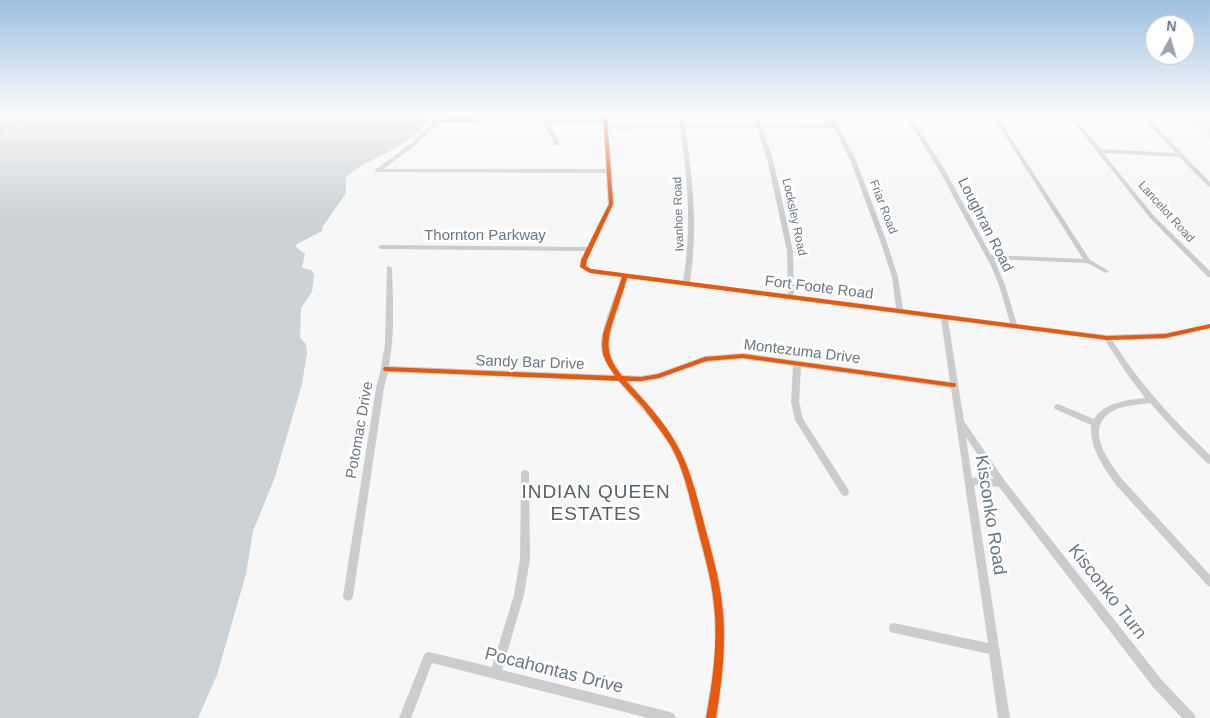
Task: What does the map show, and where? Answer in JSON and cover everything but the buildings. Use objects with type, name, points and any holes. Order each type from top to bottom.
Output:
[{"type":"street","points":[[406,149],[377,171],[608,171]]},
{"type":"street","name":"Fort Foote Road","points":[[607,149],[609,210],[583,264],[586,269],[625,276],[1107,338],[1165,336],[1210,326]]},
{"type":"street","name":"Ivanhoe Road","points":[[686,149],[692,247],[686,283]]},
{"type":"street","name":"Locksley Road","points":[[766,149],[790,250],[791,296]]},
{"type":"street","name":"Friar Road","points":[[847,149],[889,256],[895,277],[900,311]]},
{"type":"street","name":"Loughran Road","points":[[928,149],[989,257],[1002,285],[1014,326]]},
{"type":"street","points":[[1016,149],[1088,260],[1106,271]]},
{"type":"street","name":"Lancelot Road","points":[[1097,149],[1159,225],[1210,275]]},
{"type":"street","points":[[1175,149],[1210,185]]},
{"type":"street","points":[[1099,151],[1180,154]]},
{"type":"street","name":"Thornton Parkway","points":[[381,247],[589,249]]},
{"type":"street","points":[[989,257],[1088,260]]},
{"type":"street","name":"Potomac Drive","points":[[348,596],[380,388],[386,369],[390,318],[389,268]]},
{"type":"street","name":"Sandy Bar Drive","points":[[621,380],[608,361],[604,341],[625,276]]},
{"type":"street","name":"Kisconko Road","points":[[944,317],[1004,718]]},
{"type":"street","points":[[1107,338],[1123,364],[1150,400],[1210,460]]},
{"type":"street","name":"Montezuma Drive","points":[[621,380],[659,376],[698,361],[720,357],[743,356],[953,385]]},
{"type":"street","points":[[797,363],[795,402],[799,420],[845,492]]},
{"type":"street","name":"Sandy Bar Drive","points":[[386,369],[621,380]]},
{"type":"street","points":[[621,380],[643,404],[674,447],[687,477],[698,515],[717,590],[719,614],[718,672],[711,718]]},
{"type":"street","points":[[1150,400],[1115,405],[1107,409],[1096,424],[1095,439],[1108,468],[1210,582]]},
{"type":"street","points":[[1058,407],[1096,424]]},
{"type":"street","name":"Kisconko Turn","points":[[959,420],[1002,484],[1157,683],[1190,718]]},
{"type":"street","points":[[495,674],[519,595],[525,559],[525,474]]},
{"type":"street","points":[[968,482],[979,481],[1002,484]]},
{"type":"street","points":[[894,628],[994,650]]},
{"type":"street","name":"Pocahontas Drive","points":[[405,718],[429,657],[670,718]]},
{"type":"shaded area","points":[[0,149],[395,149],[359,167],[348,175],[346,178],[346,193],[323,226],[322,231],[297,244],[296,247],[305,254],[302,268],[311,270],[314,274],[312,292],[301,308],[300,338],[306,344],[307,353],[302,384],[275,477],[253,531],[246,574],[217,675],[198,718],[0,718]]},
{"type":"cycle path","points":[[607,149],[611,204],[584,260],[583,267],[590,271],[1107,338],[1165,336],[1210,326]]},
{"type":"cycle path","points":[[625,276],[606,334],[605,345],[610,364],[663,429],[673,444],[685,470],[712,571],[720,621],[719,654],[711,718]]},
{"type":"cycle path","points":[[386,369],[641,379],[659,376],[705,359],[743,356],[953,385]]},
{"type":"district","name":"INDIAN QUEEN ESTATES","points":[[596,504]]}]
